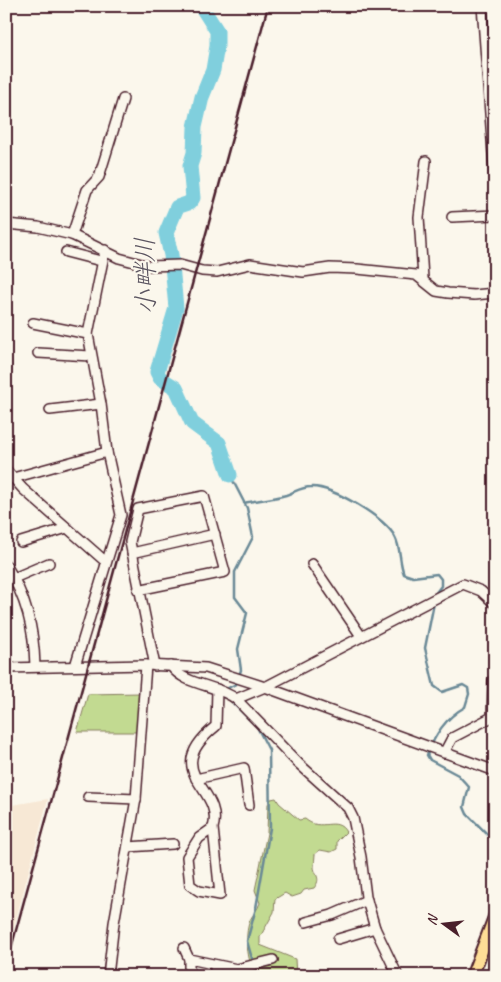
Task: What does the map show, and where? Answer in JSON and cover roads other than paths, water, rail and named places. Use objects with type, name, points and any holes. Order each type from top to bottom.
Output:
[{"type":"main road","points":[[476,975],[494,920]]},
{"type":"street","points":[[482,6],[495,181]]},
{"type":"street","points":[[72,235],[87,190],[99,177],[123,99]]},
{"type":"street","points":[[422,278],[419,217],[426,161]]},
{"type":"street","points":[[452,217],[495,215]]},
{"type":"street","points":[[6,224],[38,227],[72,235],[132,263],[178,265],[217,272],[250,264],[303,272],[344,268],[416,276],[422,278],[436,291],[448,293],[474,295],[495,293]]},
{"type":"street","points":[[75,666],[121,515],[107,452],[101,404],[88,334],[105,250]]},
{"type":"street","points":[[66,252],[102,261]]},
{"type":"street","points":[[33,323],[88,334]]},
{"type":"street","points":[[38,353],[92,356]]},
{"type":"street","points":[[50,410],[101,404]]},
{"type":"street","points":[[13,478],[107,452]]},
{"type":"street","points":[[6,470],[106,562]]},
{"type":"street","points":[[108,976],[114,923],[136,799],[151,665],[138,590],[130,542],[138,509],[204,496],[225,572],[138,590]]},
{"type":"street","points":[[21,542],[67,528]]},
{"type":"street","points":[[132,553],[215,534]]},
{"type":"street","points":[[14,578],[49,563]]},
{"type":"street","points":[[312,564],[361,636]]},
{"type":"street","points":[[6,565],[28,606],[35,643],[35,666]]},
{"type":"street","points":[[227,693],[265,687],[463,584],[481,591],[495,604]]},
{"type":"street","points":[[6,668],[151,665],[206,668],[265,687],[495,771]]},
{"type":"street","points":[[171,666],[176,673],[184,677],[227,693],[298,763],[348,808],[353,818],[361,857],[366,900],[375,928],[398,976]]},
{"type":"street","points":[[444,753],[452,738],[492,717],[493,680]]},
{"type":"street","points":[[213,828],[199,838],[186,857],[190,885],[199,891],[220,896],[213,828],[216,819],[213,807],[190,765],[203,736],[216,726],[227,693]]},
{"type":"street","points":[[196,779],[244,768],[249,805]]},
{"type":"street","points":[[88,797],[136,799]]},
{"type":"street","points":[[128,847],[174,844]]},
{"type":"street","points":[[306,922],[332,915],[366,900]]},
{"type":"street","points":[[338,939],[375,928]]},
{"type":"street","points":[[184,948],[189,959],[190,976]]},
{"type":"street","points":[[189,959],[236,972],[273,960]]},
{"type":"street","points":[[214,976],[216,965]]},
{"type":"street","points":[[492,976],[495,968]]},
{"type":"waterway","name":"小畔川","points":[[201,6],[217,31],[217,46],[213,70],[202,97],[195,127],[194,153],[190,166],[193,198],[189,203],[177,207],[166,233],[171,255],[176,308],[157,372],[160,378],[176,388],[192,423],[219,443],[230,475]]},
{"type":"waterway","points":[[227,691],[228,688],[236,684],[241,670],[238,649],[247,613],[235,597],[235,572],[253,537],[247,508],[230,475]]},
{"type":"waterway","name":"小畔川","points":[[244,503],[289,494],[307,487],[320,488],[344,497],[358,504],[390,529],[397,541],[404,574],[413,577],[437,574],[441,579],[441,586],[434,595]]},
{"type":"waterway","name":"小畔川","points":[[434,603],[425,648],[434,686],[442,692],[463,685],[468,688],[469,694],[465,707],[446,722],[427,755],[430,760],[458,775],[469,787],[464,807],[467,814],[495,842]]},
{"type":"waterway","points":[[228,698],[257,727],[269,750],[270,828],[256,908],[247,941],[253,962]]},
{"type":"waterway","points":[[254,968],[256,976]]},
{"type":"railway","points":[[6,967],[268,6]]}]
